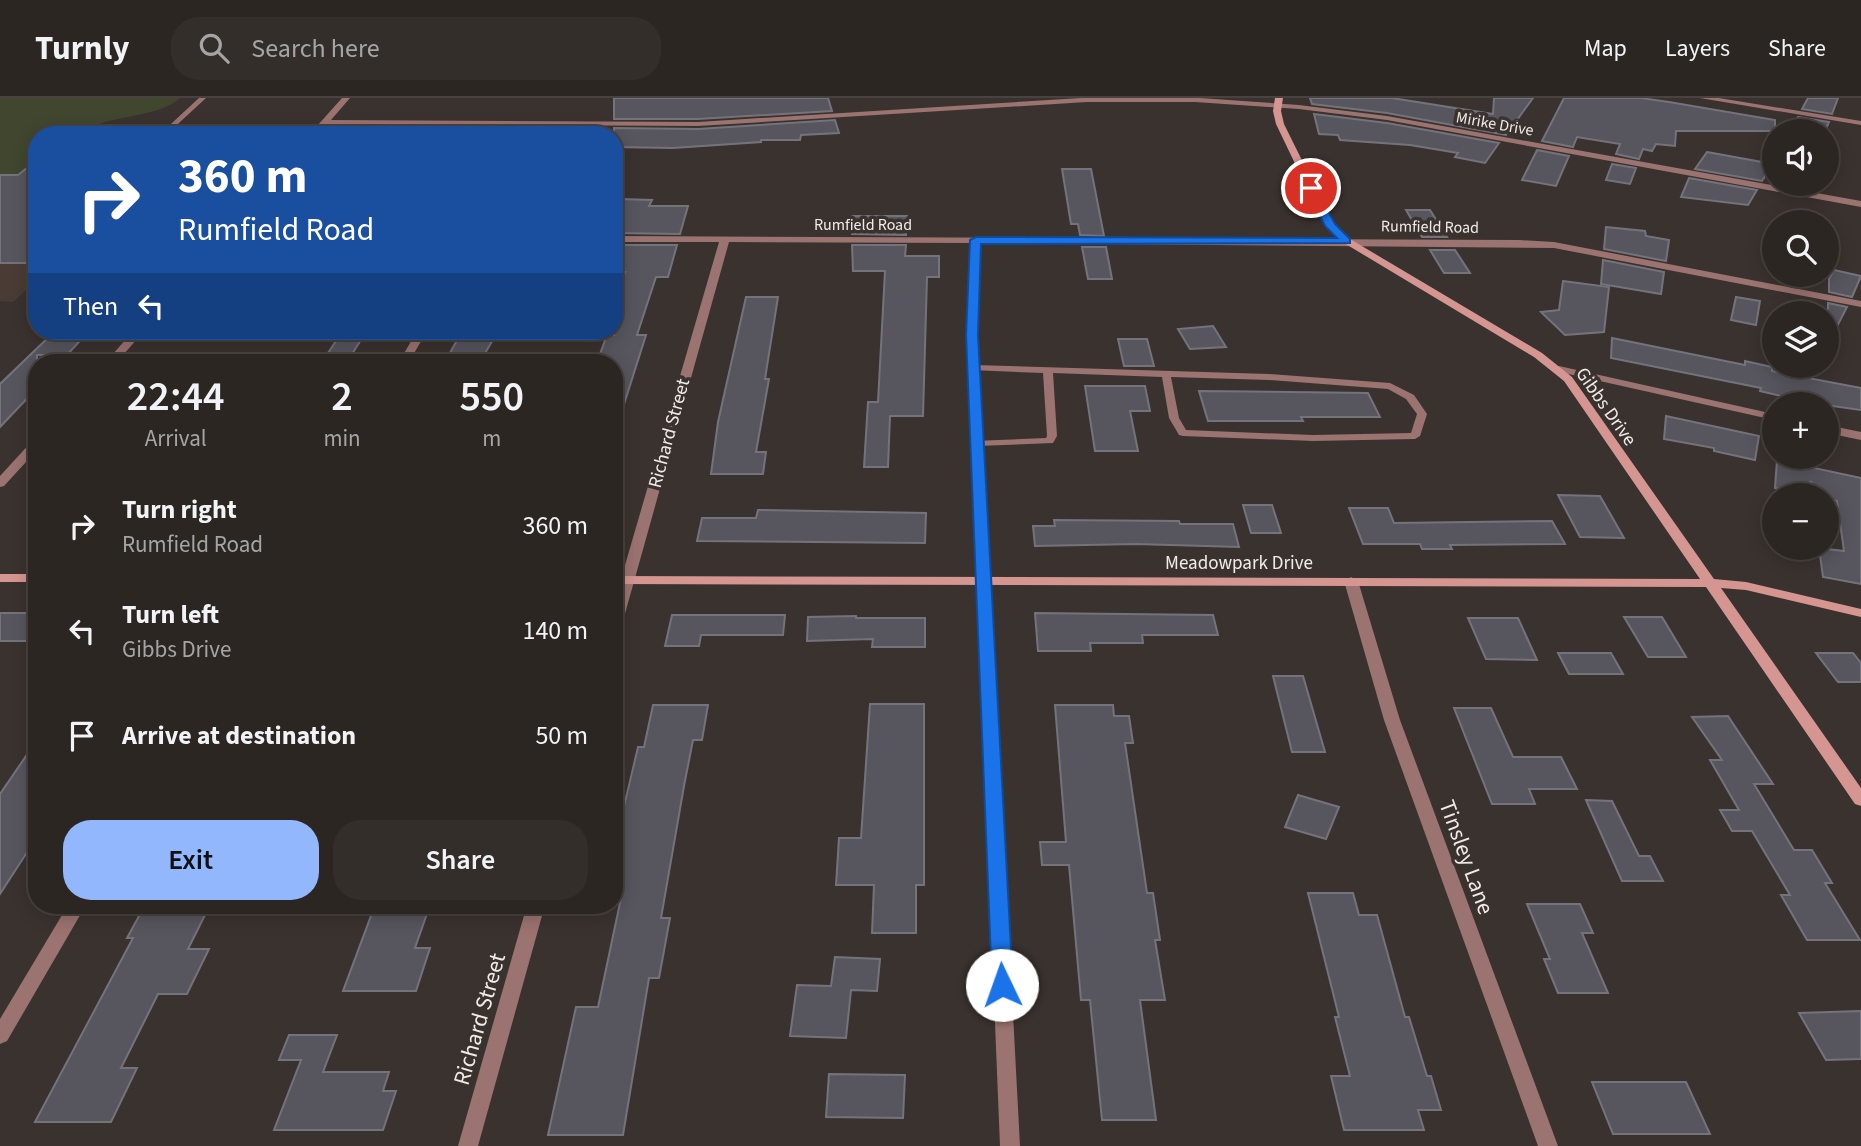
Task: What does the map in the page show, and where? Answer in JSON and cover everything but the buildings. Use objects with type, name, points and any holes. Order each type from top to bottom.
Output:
[{"type":"street","points":[[321,126],[346,98]]},
{"type":"street","points":[[1704,98],[1861,123]]},
{"type":"street","name":"Mirike Drive","points":[[324,122],[698,124],[1144,99],[1278,102],[1387,118],[1861,204]]},
{"type":"street","name":"Gibbs Drive","points":[[1278,102],[1280,124],[1321,208],[1331,226],[1346,241],[1559,369],[1568,379],[1861,800]]},
{"type":"street","name":"Rumfield Road","points":[[623,239],[1346,241],[1554,245],[1861,304]]},
{"type":"street","name":"Richard Street","points":[[623,573],[725,239]]},
{"type":"street","points":[[976,240],[974,368],[1010,1146]]},
{"type":"street","points":[[118,354],[131,340]]},
{"type":"street","points":[[1559,369],[1762,414]]},
{"type":"street","points":[[1839,431],[1861,436]]},
{"type":"street","points":[[0,483],[28,453]]},
{"type":"street","points":[[0,578],[28,578]]},
{"type":"street","name":"Meadowpark Drive","points":[[623,580],[1708,583],[1746,586],[1861,613]]},
{"type":"street","name":"Tinsley Lane","points":[[1350,581],[1392,720],[1548,1146]]},
{"type":"street","points":[[0,1036],[72,914]]},
{"type":"street","name":"Richard Street","points":[[468,1146],[533,914]]},
{"type":"lane","points":[[172,126],[203,98]]},
{"type":"lane","points":[[974,368],[1269,377],[1390,386],[1410,397],[1422,414],[1415,436],[1313,438],[1183,433],[1174,418],[1166,374]]},
{"type":"lane","points":[[977,443],[1049,441],[1052,436],[1048,370]]},
{"type":"shaded area","points":[[28,150],[28,288],[13,302],[0,301],[0,164]]},
{"type":"green space","points":[[0,98],[180,98],[156,110],[94,126],[28,126],[28,163],[18,175],[0,175]]},
{"type":"route","points":[[1002,985],[972,335],[976,240],[1346,241],[1331,226],[1311,188]]}]
